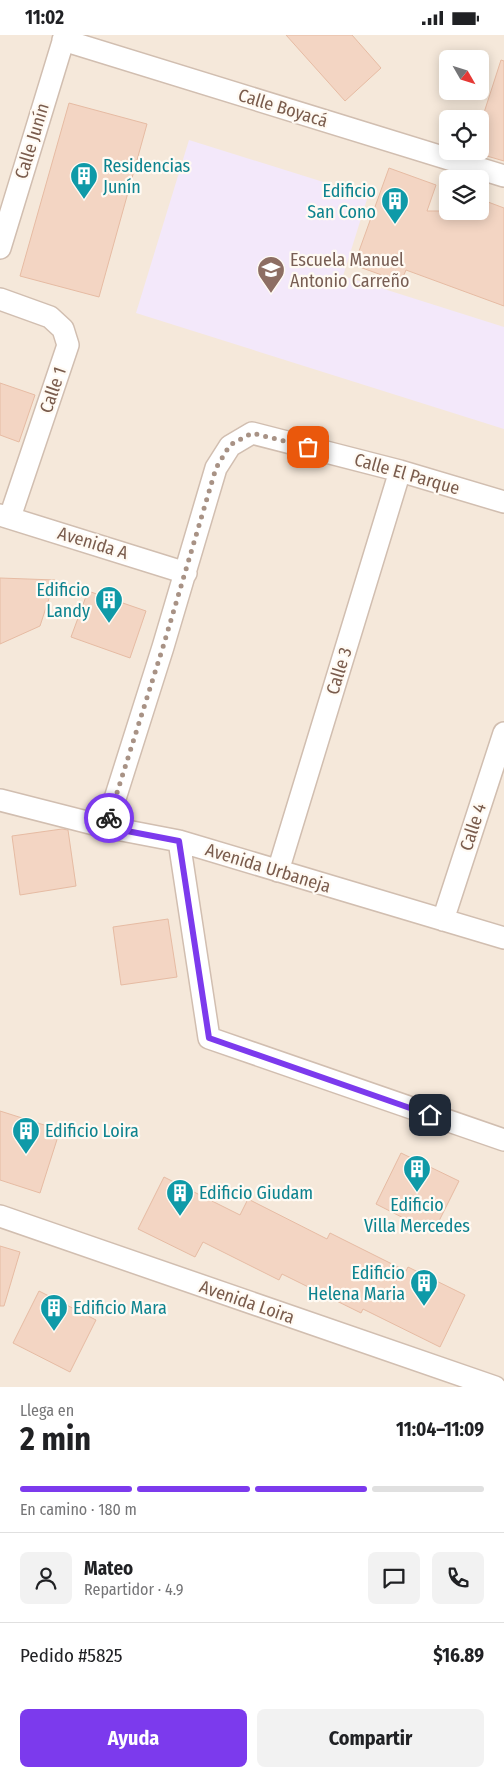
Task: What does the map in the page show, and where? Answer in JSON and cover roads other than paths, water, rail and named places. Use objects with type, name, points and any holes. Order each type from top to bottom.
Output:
[{"type":"street","name":"Calle Boyacá","points":[[64,37],[504,176]]},
{"type":"street","name":"Calle Junín","points":[[0,248],[64,37]]},
{"type":"street","name":"Calle 1","points":[[0,299],[50,317],[63,329],[68,345],[5,516]]},
{"type":"street","name":"Calle El Parque","points":[[186,573],[216,468],[230,445],[252,433],[400,471],[504,502]]},
{"type":"street","name":"Calle 3","points":[[278,871],[400,471]]},
{"type":"street","name":"Avenida A","points":[[5,516],[186,573]]},
{"type":"street","points":[[106,827],[186,573]]},
{"type":"street","name":"Calle 4","points":[[443,920],[504,733]]},
{"type":"street","name":"Avenida Urbaneja","points":[[0,800],[106,827],[179,841],[504,938]]},
{"type":"street","points":[[179,841],[209,1038],[504,1140]]},
{"type":"street","name":"Avenida Loira","points":[[0,1216],[473,1384],[495,1387]]},
{"type":"place","name":"Residencias Junín","points":[[84,200]]},
{"type":"place","name":"Edificio San Cono","points":[[395,225]]},
{"type":"place","name":"Escuela Manuel Antonio Carreño","points":[[271,294]]},
{"type":"place","name":"Edificio Landy","points":[[109,624]]},
{"type":"place","name":"Edificio Loira","points":[[26,1155]]},
{"type":"place","name":"Edificio Villa Mercedes","points":[[417,1193]]},
{"type":"place","name":"Edificio Giudam","points":[[180,1217]]},
{"type":"place","name":"Edificio Helena Maria","points":[[424,1307]]},
{"type":"place","name":"Edificio Mara","points":[[54,1332]]}]
